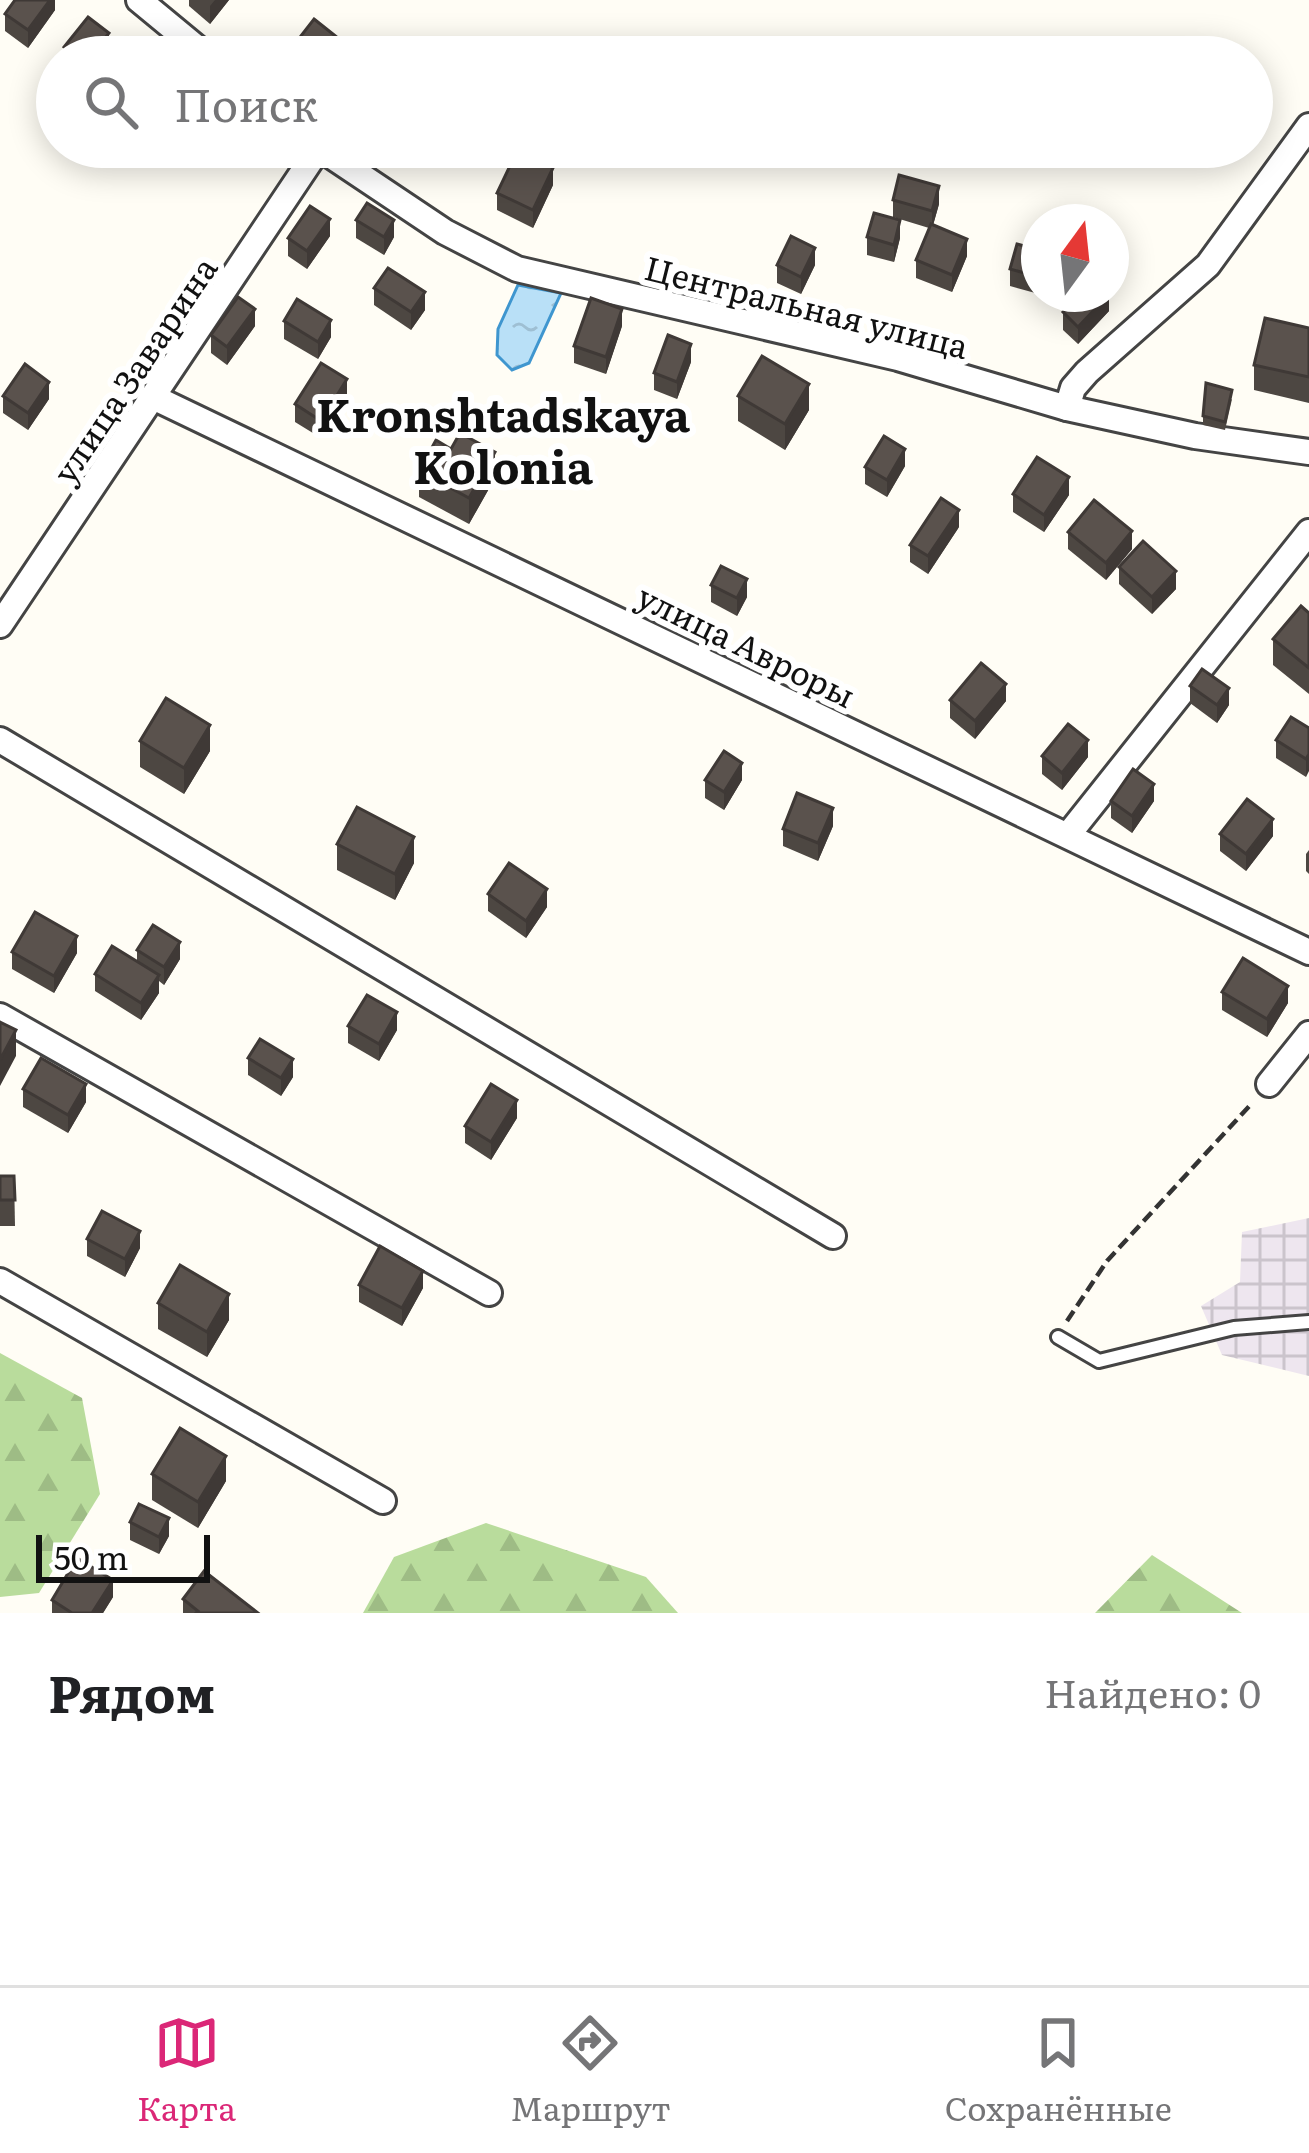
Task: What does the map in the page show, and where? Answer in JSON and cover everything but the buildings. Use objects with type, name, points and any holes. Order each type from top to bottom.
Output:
[{"type":"street","points":[[139,0],[183,36]]},
{"type":"street","points":[[1066,409],[1073,388],[1088,372],[1208,265],[1309,126]]},
{"type":"street","name":"улица Заварина","points":[[3,616],[155,398],[304,168]]},
{"type":"street","name":"Центральная улица","points":[[349,168],[445,232],[517,269],[898,358],[1066,409],[1195,436],[1309,452]]},
{"type":"street","name":"улица Авроры","points":[[155,398],[1309,952]]},
{"type":"street","points":[[1067,835],[1309,532]]},
{"type":"street","points":[[0,740],[833,1236]]},
{"type":"street","points":[[0,1016],[488,1293]]},
{"type":"street","points":[[1269,1084],[1309,1034]]},
{"type":"street","points":[[0,1281],[383,1502]]},
{"type":"lane","points":[[1058,1337],[1099,1361],[1234,1328],[1309,1322]]},
{"type":"path","points":[[1058,1337],[1107,1261],[1269,1084]]},
{"type":"shaded area","points":[[1309,1218],[1309,1376],[1222,1355],[1201,1306],[1240,1282],[1242,1232]]},
{"type":"green space","points":[[0,1353],[82,1398],[100,1494],[39,1593],[0,1597]]},
{"type":"green space","points":[[486,1523],[646,1577],[678,1613],[363,1613],[394,1557]]},
{"type":"green space","points":[[1152,1555],[1242,1613],[1095,1613]]},
{"type":"water","points":[[518,285],[561,293],[529,363],[512,370],[497,355],[498,329]]},
{"type":"district","name":"Kronshtadskaya Kolonia","points":[[503,438]]}]
